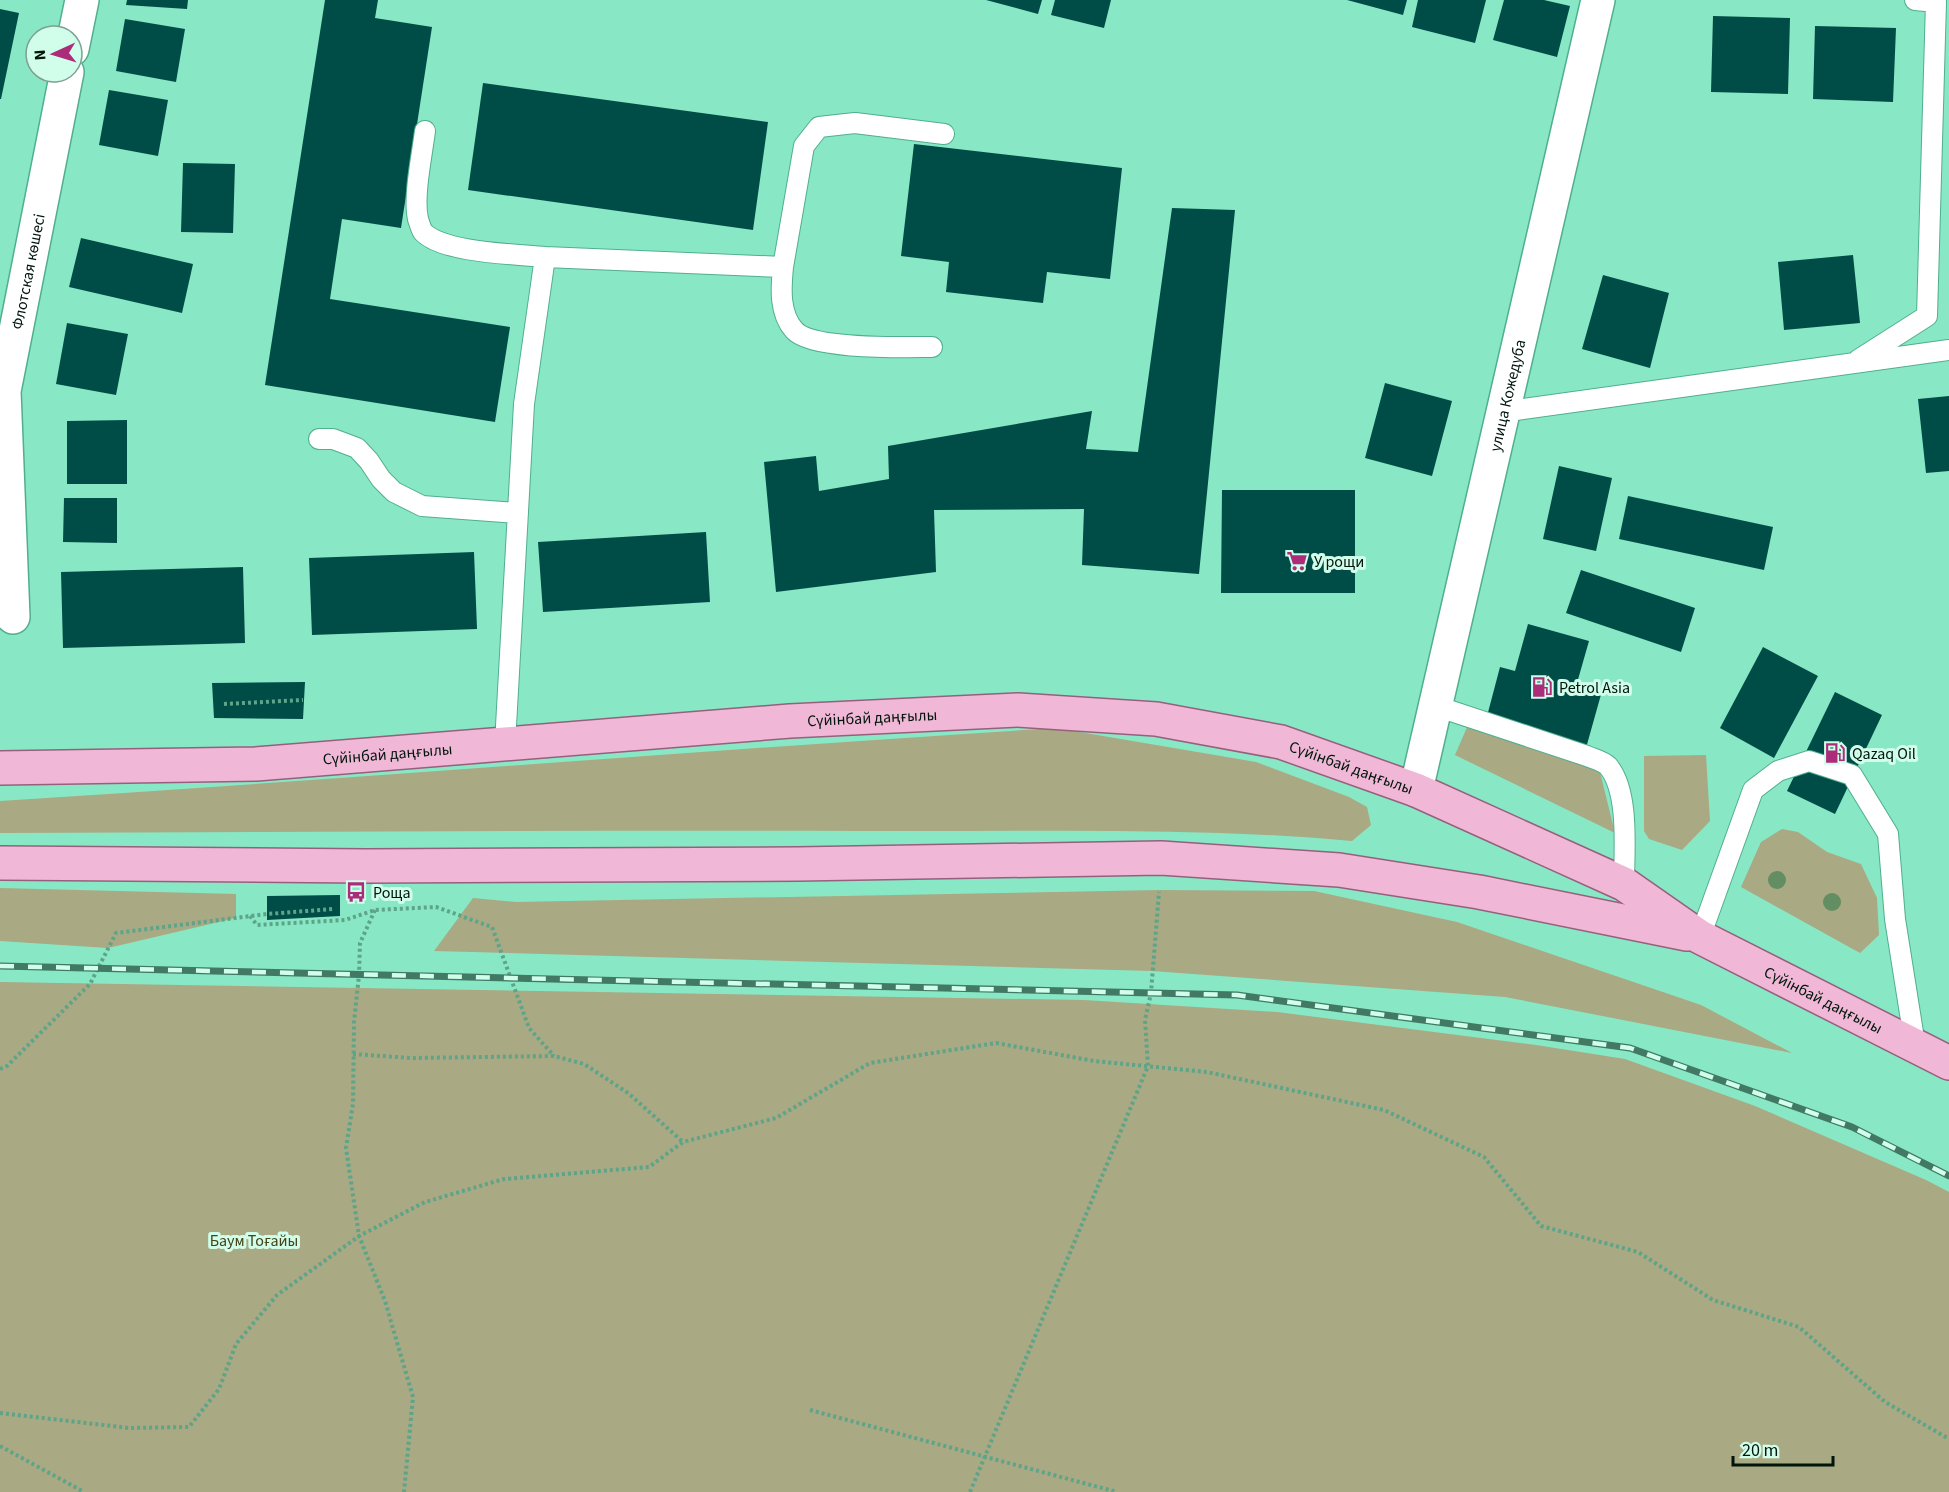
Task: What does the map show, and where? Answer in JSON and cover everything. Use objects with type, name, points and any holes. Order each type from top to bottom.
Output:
[{"type":"main road","name":"Сүйінбай даңғылы","points":[[0,768],[256,764],[789,721],[1018,710],[1156,719],[1281,742],[1416,790],[1624,884],[1700,937],[1949,1063]]},
{"type":"main road","name":"Сүйінбай даңғылы","points":[[0,863],[366,866],[787,864],[1161,858],[1339,870],[1479,892],[1700,937]]},
{"type":"street","points":[[77,24],[82,0]]},
{"type":"street","name":"улица Кожедуба","points":[[1416,790],[1599,0]]},
{"type":"street","name":"Флотская көшесі","points":[[13,617],[4,391],[65,84]]},
{"type":"lane","points":[[1853,363],[1927,316],[1936,2],[1915,0]]},
{"type":"lane","points":[[932,347],[863,346],[816,341],[795,332],[780,297],[804,146],[819,127],[855,123],[944,134]]},
{"type":"lane","points":[[425,131],[416,204],[418,220],[423,232],[444,244],[468,250],[545,257],[783,267]]},
{"type":"lane","points":[[506,744],[524,404],[545,257]]},
{"type":"lane","points":[[1502,412],[1949,350]]},
{"type":"lane","points":[[319,439],[333,439],[357,448],[394,492],[422,506],[518,513]]},
{"type":"lane","points":[[1436,706],[1606,764],[1615,777],[1624,811],[1624,884]]},
{"type":"lane","points":[[1700,937],[1753,790],[1778,771],[1809,761],[1852,775],[1888,834],[1895,919],[1915,1045]]},
{"type":"path","points":[[224,704],[303,700]]},
{"type":"path","points":[[970,1492],[1148,1066],[1144,1020],[1150,993],[1161,858]]},
{"type":"path","points":[[250,916],[257,925],[345,920],[375,910],[436,907],[492,927],[529,1028],[554,1056]]},
{"type":"path","points":[[0,1069],[7,1066],[90,984],[116,933],[250,916],[333,909]]},
{"type":"path","points":[[375,910],[360,943],[353,1054],[353,1104],[346,1148],[358,1236],[386,1301],[413,1397],[404,1492]]},
{"type":"path","points":[[0,1413],[129,1428],[189,1427],[219,1389],[236,1344],[277,1295],[358,1236],[425,1202],[504,1179],[649,1167],[683,1142],[776,1118],[870,1063],[996,1043],[1095,1061],[1207,1072],[1384,1110],[1484,1157],[1541,1226],[1638,1252],[1713,1300],[1799,1327],[1885,1402],[1949,1439]]},
{"type":"path","points":[[353,1054],[411,1058],[554,1056],[584,1064],[628,1093],[683,1142]]},
{"type":"path","points":[[810,1410],[1117,1492]]},
{"type":"path","points":[[0,1446],[84,1492]]},
{"type":"green space","points":[[1471,718],[1597,760],[1615,833],[1455,755]]},
{"type":"green space","points":[[1056,728],[1256,762],[1349,797],[1367,807],[1371,825],[1352,841],[1230,833],[1108,831],[0,833],[0,801]]},
{"type":"green space","points":[[1706,755],[1710,821],[1682,850],[1649,839],[1644,831],[1644,756]]},
{"type":"green space","points":[[1782,829],[1798,832],[1827,852],[1861,864],[1877,898],[1879,935],[1860,953],[1741,887],[1761,842]]},
{"type":"green space","points":[[0,888],[236,894],[236,918],[108,948],[0,941]]},
{"type":"green space","points":[[1159,890],[1314,891],[1457,922],[1701,1005],[1792,1053],[1505,997],[1152,971],[434,951],[473,898],[516,902]]},
{"type":"green space","name":"Баум Тоғайы","points":[[0,982],[1084,1000],[1277,1012],[1536,1045],[1625,1059],[1755,1106],[1949,1192],[1949,1492],[0,1492]]},
{"type":"building","points":[[127,0],[188,0],[187,9],[126,5]]},
{"type":"building","points":[[325,0],[378,0],[375,18],[432,27],[401,228],[342,219],[330,299],[510,327],[495,422],[265,385]]},
{"type":"building","points":[[986,0],[1042,0],[1038,14]]},
{"type":"building","points":[[1055,0],[1111,0],[1104,28],[1051,15]]},
{"type":"building","points":[[1347,0],[1407,0],[1403,15]]},
{"type":"building","points":[[1418,0],[1486,0],[1475,43],[1412,27]]},
{"type":"building","points":[[1504,0],[1544,0],[1570,6],[1557,57],[1493,40]]},
{"type":"building","points":[[0,9],[19,13],[1,99],[0,99]]},
{"type":"building","points":[[1713,16],[1790,18],[1788,94],[1711,92]]},
{"type":"building","points":[[125,19],[185,29],[176,82],[116,71]]},
{"type":"building","points":[[1815,26],[1896,28],[1893,102],[1813,99]]},
{"type":"building","points":[[483,83],[768,122],[753,230],[468,190]]},
{"type":"building","points":[[109,90],[168,100],[158,156],[99,145]]},
{"type":"building","points":[[914,144],[1122,168],[1110,279],[1047,272],[1043,303],[946,292],[949,262],[901,256]]},
{"type":"building","points":[[183,163],[235,164],[233,233],[181,232]]},
{"type":"building","points":[[1172,208],[1235,210],[1199,574],[1082,565],[1084,509],[934,510],[936,572],[776,592],[764,462],[816,456],[819,491],[889,479],[888,446],[1092,411],[1086,449],[1138,452]]},
{"type":"building","points":[[81,238],[193,264],[182,313],[69,287]]},
{"type":"building","points":[[1853,255],[1860,323],[1784,330],[1778,262]]},
{"type":"building","points":[[1603,275],[1669,293],[1650,368],[1582,349]]},
{"type":"building","points":[[67,323],[128,334],[116,395],[56,384]]},
{"type":"building","points":[[1385,383],[1452,401],[1432,476],[1365,458]]},
{"type":"building","points":[[1949,396],[1949,471],[1926,473],[1918,399]]},
{"type":"building","points":[[127,420],[127,484],[67,484],[67,421]]},
{"type":"building","points":[[1559,466],[1612,478],[1596,551],[1543,539]]},
{"type":"building","points":[[1222,490],[1355,490],[1355,593],[1221,593]]},
{"type":"building","points":[[1628,496],[1773,527],[1764,570],[1619,539]]},
{"type":"building","points":[[64,498],[117,498],[117,543],[63,542]]},
{"type":"building","points":[[706,532],[710,602],[543,612],[538,542]]},
{"type":"building","points":[[474,552],[477,629],[312,635],[309,558]]},
{"type":"building","points":[[243,567],[245,643],[63,648],[61,572]]},
{"type":"building","points":[[1581,570],[1695,608],[1681,652],[1566,613]]},
{"type":"building","name":"Petrol Asia","points":[[1528,624],[1589,641],[1577,683],[1602,691],[1586,748],[1486,720],[1500,667],[1515,671]]},
{"type":"building","points":[[1763,647],[1818,676],[1774,758],[1720,728]]},
{"type":"building","points":[[305,682],[303,719],[214,718],[212,683]]},
{"type":"building","name":"Qazaq Oil","points":[[1835,692],[1882,715],[1835,814],[1787,791]]},
{"type":"building","points":[[340,895],[340,916],[267,920],[267,896]]},
{"type":"railway","points":[[0,966],[1237,995],[1630,1048],[1852,1127],[1949,1176]]},
{"type":"place","name":"У рощи","points":[[1297,561]]},
{"type":"place","name":"Petrol Asia","points":[[1542,687]]},
{"type":"place","name":"Qazaq Oil","points":[[1835,753]]},
{"type":"place","name":"Роща","points":[[356,892]]}]
